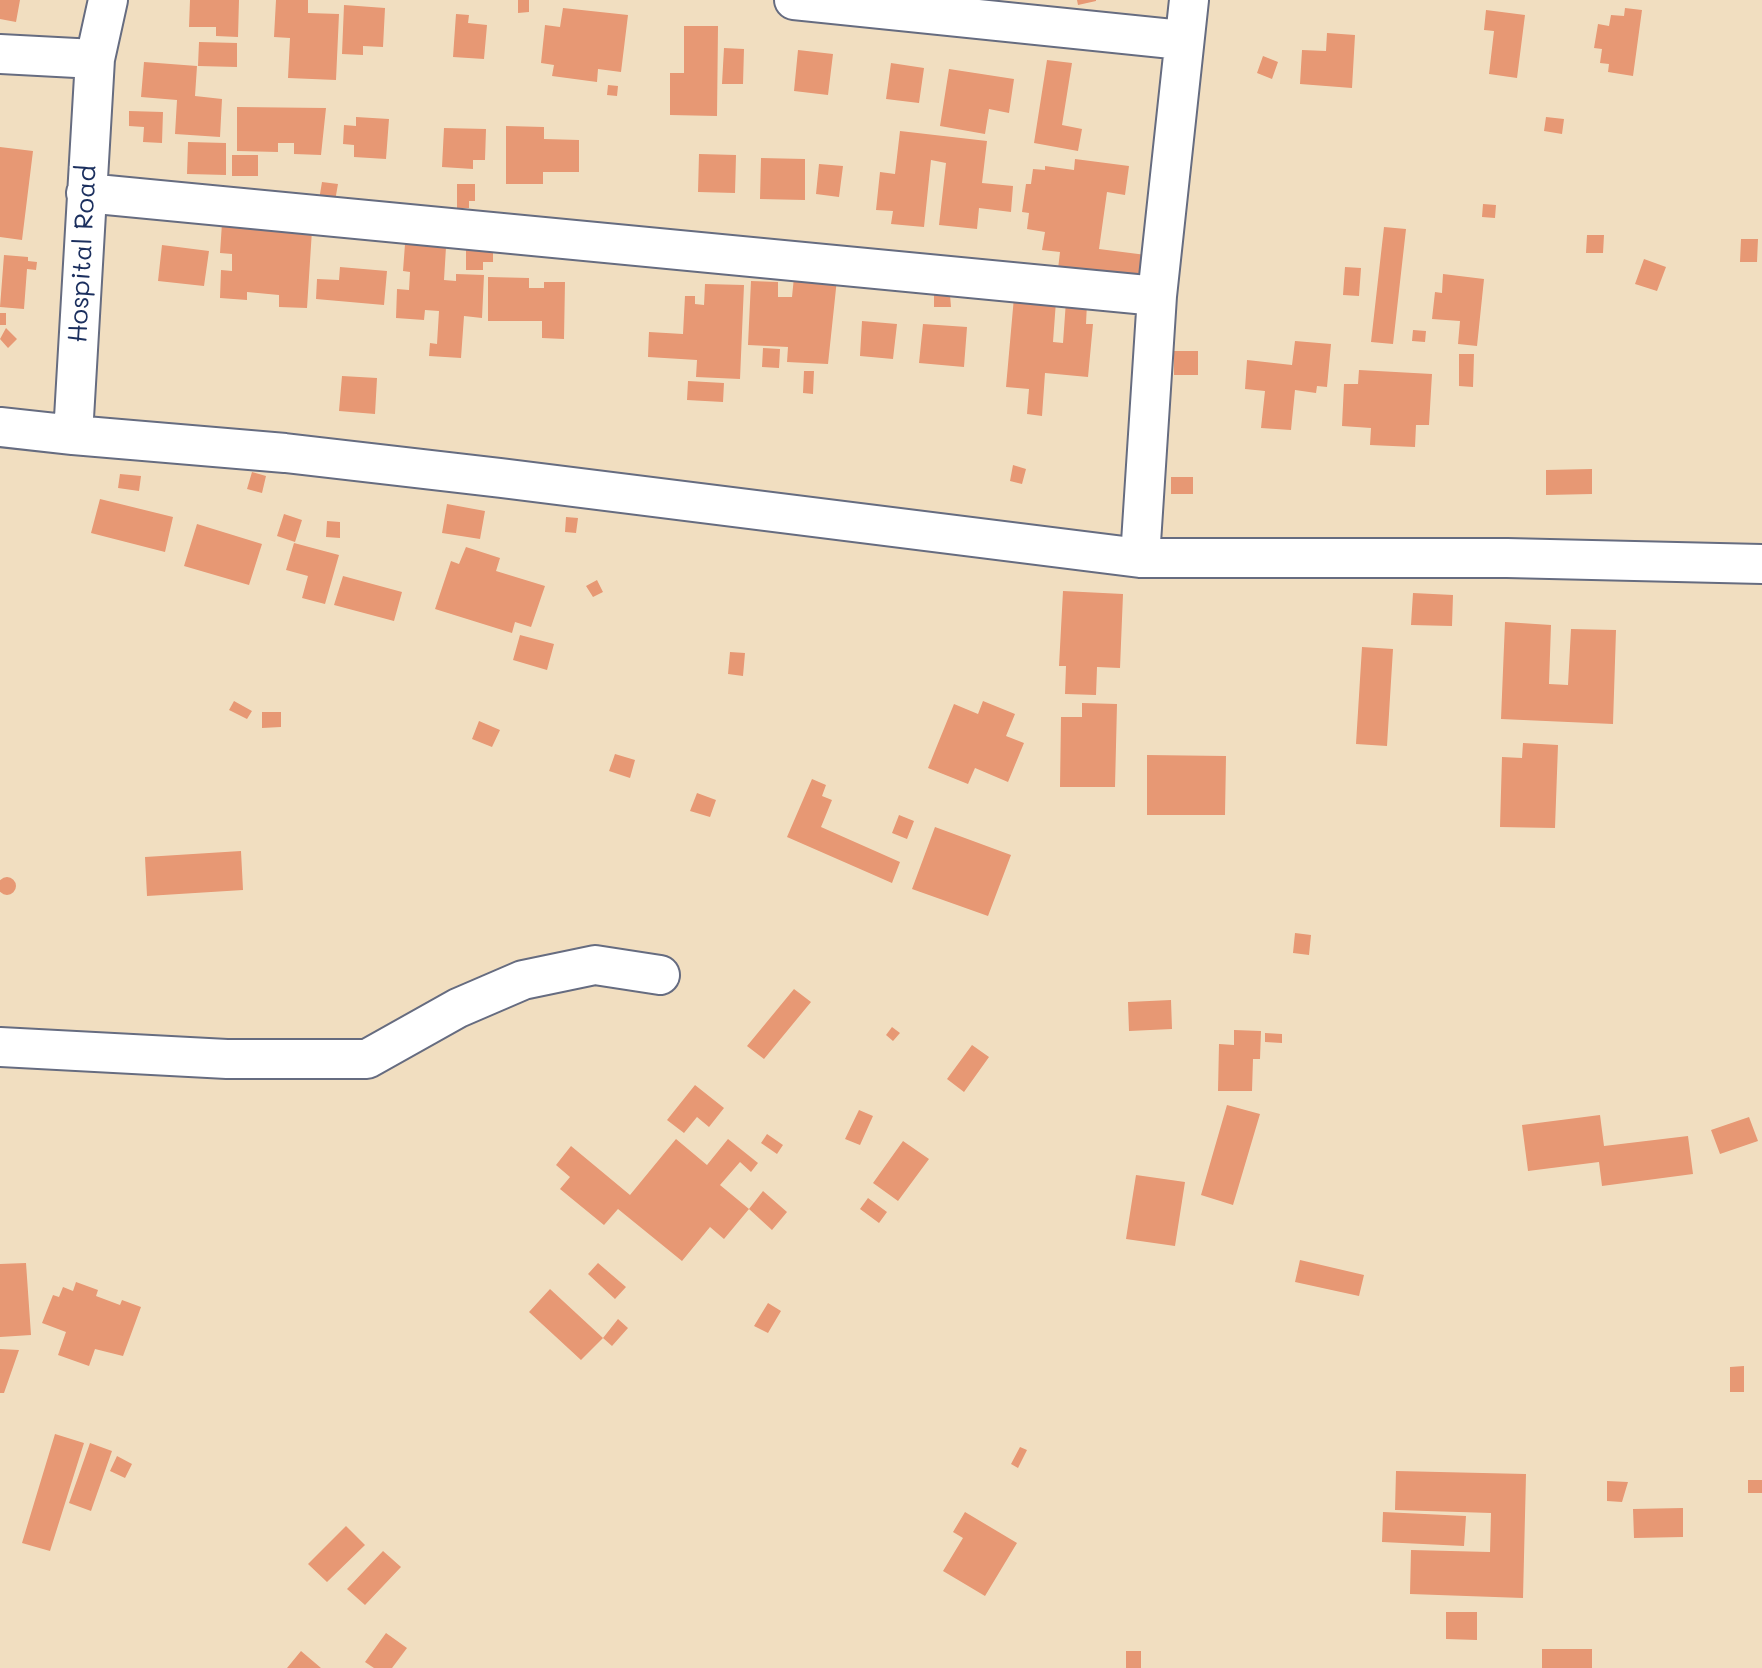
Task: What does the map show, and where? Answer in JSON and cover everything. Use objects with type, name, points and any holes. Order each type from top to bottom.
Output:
[{"type":"street","name":"Hospital Road","points":[[73,435],[95,59],[108,0]]},
{"type":"street","points":[[794,0],[1182,40]]},
{"type":"street","points":[[1140,558],[1157,296],[1182,40],[1189,0]]},
{"type":"street","points":[[0,54],[95,59]]},
{"type":"street","points":[[86,193],[1157,296]]},
{"type":"street","points":[[0,427],[455,473],[1140,558],[1507,558],[1762,564]]},
{"type":"street","points":[[0,1047],[227,1059],[367,1059],[458,1008],[523,980],[595,965],[660,975]]},
{"type":"building","points":[[0,0],[20,0],[16,22],[0,19]]},
{"type":"building","points":[[190,0],[239,0],[238,37],[216,36],[216,27],[189,27]]},
{"type":"building","points":[[276,0],[308,0],[308,13],[339,14],[336,80],[288,78],[290,38],[274,37]]},
{"type":"building","points":[[518,0],[529,0],[529,12],[518,13]]},
{"type":"building","points":[[1077,0],[1096,0],[1096,1],[1078,5]]},
{"type":"building","points":[[344,5],[385,8],[383,47],[363,46],[363,55],[342,54]]},
{"type":"building","points":[[563,8],[628,15],[621,72],[598,69],[597,82],[552,76],[554,65],[541,63],[545,25],[560,27]]},
{"type":"building","points":[[1625,8],[1642,10],[1633,76],[1608,72],[1609,64],[1600,63],[1602,49],[1594,48],[1598,24],[1609,26],[1611,15],[1624,16]]},
{"type":"building","points":[[1486,10],[1525,15],[1517,78],[1489,74],[1494,31],[1484,30]]},
{"type":"building","points":[[456,14],[469,15],[468,23],[487,25],[484,59],[453,57]]},
{"type":"building","points":[[684,26],[718,26],[717,116],[670,115],[670,73],[684,73]]},
{"type":"building","points":[[1327,33],[1355,35],[1352,88],[1300,84],[1302,50],[1326,51]]},
{"type":"building","points":[[199,42],[237,43],[237,67],[198,66]]},
{"type":"building","points":[[724,48],[744,49],[743,84],[722,84]]},
{"type":"building","points":[[798,50],[833,54],[828,95],[794,91]]},
{"type":"building","points":[[1263,56],[1278,62],[1272,79],[1257,73]]},
{"type":"building","points":[[1047,60],[1072,63],[1062,125],[1082,129],[1078,151],[1034,143]]},
{"type":"building","points":[[144,62],[197,66],[195,96],[222,99],[220,137],[175,134],[177,100],[141,97]]},
{"type":"building","points":[[891,63],[924,68],[919,103],[886,99]]},
{"type":"building","points":[[949,69],[1014,79],[1009,113],[989,109],[985,134],[940,126]]},
{"type":"building","points":[[608,85],[618,86],[617,96],[607,95]]},
{"type":"building","points":[[237,107],[326,108],[321,155],[294,154],[294,143],[278,143],[278,152],[237,151]]},
{"type":"building","points":[[129,111],[163,112],[162,143],[143,142],[144,127],[129,126]]},
{"type":"building","points":[[356,117],[389,119],[386,159],[354,157],[354,145],[343,144],[344,125],[356,126]]},
{"type":"building","points":[[1546,117],[1564,119],[1562,134],[1544,131]]},
{"type":"building","points":[[506,126],[544,127],[544,139],[579,140],[579,172],[543,172],[543,184],[506,184]]},
{"type":"building","points":[[444,128],[486,129],[485,160],[473,160],[473,169],[442,167]]},
{"type":"building","points":[[900,131],[987,141],[982,183],[1013,186],[1011,212],[979,208],[977,229],[939,225],[946,163],[931,160],[924,227],[891,224],[893,211],[876,210],[880,172],[895,174]]},
{"type":"building","points":[[188,142],[226,143],[226,175],[187,174]]},
{"type":"building","points":[[0,147],[33,151],[22,240],[0,237]]},
{"type":"building","points":[[699,154],[736,155],[735,193],[698,192]]},
{"type":"building","points":[[232,155],[258,155],[258,176],[232,176]]},
{"type":"building","points":[[761,158],[805,159],[805,200],[760,199]]},
{"type":"building","points":[[1075,159],[1129,166],[1125,195],[1107,192],[1099,249],[1146,255],[1142,281],[1058,269],[1060,252],[1042,250],[1045,232],[1027,229],[1029,213],[1022,212],[1026,184],[1031,184],[1033,169],[1045,170],[1045,166],[1074,170]]},
{"type":"building","points":[[819,164],[843,166],[839,197],[816,194]]},
{"type":"building","points":[[322,182],[338,184],[335,201],[319,200]]},
{"type":"building","points":[[457,184],[475,184],[475,201],[469,201],[469,208],[457,208]]},
{"type":"building","points":[[1483,204],[1496,205],[1495,218],[1482,217]]},
{"type":"building","points":[[222,223],[312,230],[307,308],[279,307],[279,295],[247,292],[247,300],[220,298],[221,270],[232,271],[232,254],[220,253]]},
{"type":"building","points":[[1384,227],[1406,229],[1393,344],[1371,342]]},
{"type":"building","points":[[1587,235],[1604,235],[1603,253],[1586,253]]},
{"type":"building","points":[[466,239],[493,239],[493,262],[483,262],[483,270],[466,270]]},
{"type":"building","points":[[1741,239],[1758,239],[1757,262],[1740,262]]},
{"type":"building","points":[[405,244],[446,247],[444,280],[456,281],[456,274],[484,275],[482,318],[464,316],[461,358],[429,356],[430,343],[437,344],[439,311],[425,310],[424,320],[396,318],[397,289],[409,290],[410,272],[403,271]]},
{"type":"building","points":[[162,245],[209,251],[204,286],[158,281]]},
{"type":"building","points":[[4,255],[28,257],[28,261],[37,262],[36,270],[27,269],[24,309],[0,307]]},
{"type":"building","points":[[1644,259],[1666,267],[1657,291],[1635,284]]},
{"type":"building","points":[[340,267],[387,271],[384,305],[316,299],[317,279],[339,280]]},
{"type":"building","points":[[1345,267],[1361,268],[1359,296],[1343,295]]},
{"type":"building","points":[[1443,274],[1484,279],[1477,346],[1458,344],[1460,321],[1432,319],[1435,292],[1442,293]]},
{"type":"building","points":[[488,277],[529,278],[529,288],[544,288],[544,282],[565,282],[564,339],[542,338],[542,321],[488,321]]},
{"type":"building","points":[[794,277],[837,279],[828,364],[787,362],[788,347],[748,345],[751,281],[778,282],[778,297],[792,297]]},
{"type":"building","points":[[705,284],[744,285],[740,379],[696,377],[697,360],[648,357],[649,332],[683,334],[685,296],[695,296],[695,304],[704,305]]},
{"type":"building","points":[[934,295],[950,295],[951,307],[934,307]]},
{"type":"building","points":[[1014,297],[1056,301],[1053,342],[1063,343],[1066,301],[1087,303],[1086,324],[1093,324],[1088,377],[1045,373],[1042,416],[1027,414],[1029,389],[1006,387]]},
{"type":"building","points":[[0,313],[6,313],[6,325],[0,325]]},
{"type":"building","points":[[862,321],[897,324],[893,359],[860,356]]},
{"type":"building","points":[[923,324],[967,327],[964,367],[919,363]]},
{"type":"building","points":[[6,328],[17,339],[8,348],[0,339]]},
{"type":"building","points":[[1413,330],[1426,331],[1425,342],[1412,341]]},
{"type":"building","points":[[1295,341],[1331,344],[1327,387],[1317,386],[1316,393],[1295,390],[1291,430],[1261,428],[1265,391],[1245,389],[1247,360],[1292,365]]},
{"type":"building","points":[[763,348],[780,349],[779,368],[762,367]]},
{"type":"building","points":[[1174,351],[1198,351],[1198,375],[1174,375]]},
{"type":"building","points":[[1459,354],[1474,354],[1473,387],[1459,386]]},
{"type":"building","points":[[1359,370],[1432,374],[1429,425],[1416,425],[1415,447],[1370,445],[1371,428],[1342,426],[1344,384],[1358,384]]},
{"type":"building","points":[[804,371],[814,371],[813,394],[803,393]]},
{"type":"building","points":[[342,376],[377,378],[375,414],[339,411]]},
{"type":"building","points":[[688,381],[724,383],[723,402],[687,400]]},
{"type":"building","points":[[1013,465],[1026,469],[1022,484],[1010,481]]},
{"type":"building","points":[[1592,469],[1592,494],[1546,495],[1546,470]]},
{"type":"building","points":[[252,472],[266,476],[262,493],[247,489]]},
{"type":"building","points":[[120,474],[141,476],[139,491],[118,488]]},
{"type":"building","points":[[1171,477],[1193,477],[1193,494],[1171,494]]},
{"type":"building","points":[[100,499],[173,517],[165,552],[91,533]]},
{"type":"building","points":[[447,504],[485,511],[480,539],[442,533]]},
{"type":"building","points":[[284,514],[302,520],[295,542],[277,536]]},
{"type":"building","points":[[566,517],[578,518],[576,533],[565,532]]},
{"type":"building","points":[[327,521],[340,522],[340,538],[326,537]]},
{"type":"building","points":[[197,524],[262,544],[249,585],[184,566]]},
{"type":"building","points":[[294,543],[339,555],[325,604],[302,598],[308,576],[286,570]]},
{"type":"building","points":[[466,547],[500,558],[496,571],[545,586],[531,627],[515,622],[512,633],[435,609],[451,561],[459,564]]},
{"type":"building","points":[[343,576],[402,592],[394,621],[334,605]]},
{"type":"building","points":[[597,580],[603,592],[593,597],[586,586]]},
{"type":"building","points":[[1063,591],[1123,594],[1120,668],[1097,667],[1096,695],[1065,694],[1066,666],[1059,666]]},
{"type":"building","points":[[1413,593],[1453,595],[1452,626],[1411,625]]},
{"type":"building","points":[[1505,622],[1551,625],[1549,684],[1568,685],[1571,629],[1616,630],[1613,724],[1501,719]]},
{"type":"building","points":[[520,635],[554,644],[547,670],[513,660]]},
{"type":"building","points":[[1362,647],[1393,649],[1387,746],[1356,744]]},
{"type":"building","points":[[730,652],[745,653],[743,676],[728,674]]},
{"type":"building","points":[[234,701],[252,711],[247,719],[229,710]]},
{"type":"building","points":[[983,701],[1015,714],[1006,736],[1024,743],[1008,782],[975,768],[968,784],[928,768],[954,704],[978,714]]},
{"type":"building","points":[[1082,703],[1117,704],[1115,787],[1060,787],[1061,717],[1082,717]]},
{"type":"building","points":[[262,712],[281,712],[281,727],[262,728]]},
{"type":"building","points":[[479,721],[500,730],[492,747],[472,739]]},
{"type":"building","points":[[1523,743],[1558,745],[1555,828],[1500,827],[1502,757],[1522,758]]},
{"type":"building","points":[[615,754],[635,760],[630,778],[609,771]]},
{"type":"building","points":[[1147,755],[1226,756],[1225,815],[1147,815]]},
{"type":"building","points":[[812,779],[826,785],[822,796],[832,800],[821,827],[900,862],[892,883],[787,837]]},
{"type":"building","points":[[697,793],[716,800],[710,817],[690,811]]},
{"type":"building","points":[[899,815],[914,821],[907,839],[892,833]]},
{"type":"building","points":[[935,827],[1011,855],[988,916],[912,889]]},
{"type":"building","points":[[241,851],[243,890],[147,896],[145,857]]},
{"type":"building","points":[[3,877],[11,877],[16,886],[14,893],[3,895],[-2,890],[-2,882]]},
{"type":"building","points":[[1295,933],[1311,935],[1309,955],[1293,953]]},
{"type":"building","points":[[794,989],[811,1002],[764,1059],[747,1046]]},
{"type":"building","points":[[1171,1000],[1172,1029],[1129,1031],[1128,1002]]},
{"type":"building","points":[[892,1027],[900,1033],[893,1041],[886,1035]]},
{"type":"building","points":[[1234,1030],[1261,1031],[1260,1059],[1253,1059],[1252,1091],[1218,1091],[1219,1044],[1234,1045]]},
{"type":"building","points":[[1265,1033],[1282,1034],[1282,1043],[1265,1042]]},
{"type":"building","points":[[972,1045],[989,1057],[964,1092],[947,1079]]},
{"type":"building","points":[[695,1085],[724,1108],[709,1127],[697,1117],[684,1133],[667,1120]]},
{"type":"building","points":[[1227,1105],[1260,1114],[1233,1205],[1201,1195]]},
{"type":"building","points":[[859,1110],[873,1116],[860,1145],[845,1139]]},
{"type":"building","points":[[1600,1115],[1604,1146],[1688,1136],[1693,1174],[1602,1186],[1599,1162],[1528,1171],[1522,1125]]},
{"type":"building","points":[[1749,1117],[1758,1141],[1720,1154],[1711,1130]]},
{"type":"building","points":[[767,1134],[783,1145],[777,1154],[761,1143]]},
{"type":"building","points":[[676,1139],[707,1165],[728,1139],[758,1163],[751,1172],[740,1162],[720,1185],[749,1209],[724,1239],[710,1227],[682,1261],[618,1209],[604,1225],[560,1189],[570,1177],[556,1165],[571,1146],[630,1195]]},
{"type":"building","points":[[903,1141],[929,1159],[898,1201],[873,1183]]},
{"type":"building","points":[[1136,1175],[1185,1182],[1175,1246],[1126,1239]]},
{"type":"building","points":[[763,1191],[787,1212],[772,1230],[749,1209]]},
{"type":"building","points":[[868,1198],[887,1212],[879,1223],[860,1209]]},
{"type":"building","points":[[1300,1260],[1364,1275],[1359,1296],[1295,1282]]},
{"type":"building","points":[[26,1263],[31,1335],[0,1337],[0,1264]]},
{"type":"building","points":[[598,1263],[626,1287],[615,1299],[588,1274]]},
{"type":"building","points":[[76,1282],[98,1290],[96,1296],[120,1305],[122,1300],[141,1307],[123,1356],[95,1349],[89,1366],[58,1355],[66,1332],[42,1323],[53,1295],[59,1297],[63,1287],[73,1291]]},
{"type":"building","points":[[550,1289],[603,1338],[581,1360],[529,1312]]},
{"type":"building","points":[[768,1303],[781,1311],[768,1333],[754,1326]]},
{"type":"building","points":[[618,1319],[628,1328],[612,1346],[603,1338]]},
{"type":"building","points":[[0,1349],[19,1350],[4,1393],[0,1393]]},
{"type":"building","points":[[1744,1366],[1744,1392],[1730,1392],[1730,1367]]},
{"type":"building","points":[[55,1434],[84,1443],[50,1551],[22,1543]]},
{"type":"building","points":[[90,1443],[112,1451],[91,1511],[69,1503]]},
{"type":"building","points":[[1020,1447],[1027,1450],[1018,1468],[1011,1464]]},
{"type":"building","points":[[117,1456],[132,1464],[125,1478],[110,1471]]},
{"type":"building","points":[[1396,1471],[1526,1474],[1523,1598],[1410,1594],[1411,1550],[1490,1552],[1491,1513],[1395,1510]]},
{"type":"building","points":[[1748,1480],[1762,1480],[1762,1493],[1748,1493]]},
{"type":"building","points":[[1607,1481],[1628,1482],[1622,1502],[1607,1501]]},
{"type":"building","points":[[1683,1508],[1683,1537],[1634,1538],[1633,1509]]},
{"type":"building","points":[[965,1512],[1017,1543],[985,1596],[943,1571],[963,1538],[953,1532]]},
{"type":"building","points":[[1383,1512],[1466,1516],[1464,1546],[1382,1542]]},
{"type":"building","points":[[346,1526],[365,1545],[327,1582],[308,1564]]},
{"type":"building","points":[[383,1551],[401,1567],[365,1605],[347,1589]]},
{"type":"building","points":[[1446,1612],[1477,1612],[1477,1640],[1446,1639]]},
{"type":"building","points":[[386,1633],[407,1648],[392,1668],[374,1668],[365,1662]]},
{"type":"building","points":[[1542,1649],[1592,1649],[1592,1668],[1542,1668]]},
{"type":"building","points":[[301,1651],[321,1668],[287,1668]]},
{"type":"building","points":[[1126,1651],[1141,1651],[1141,1668],[1126,1668]]}]
